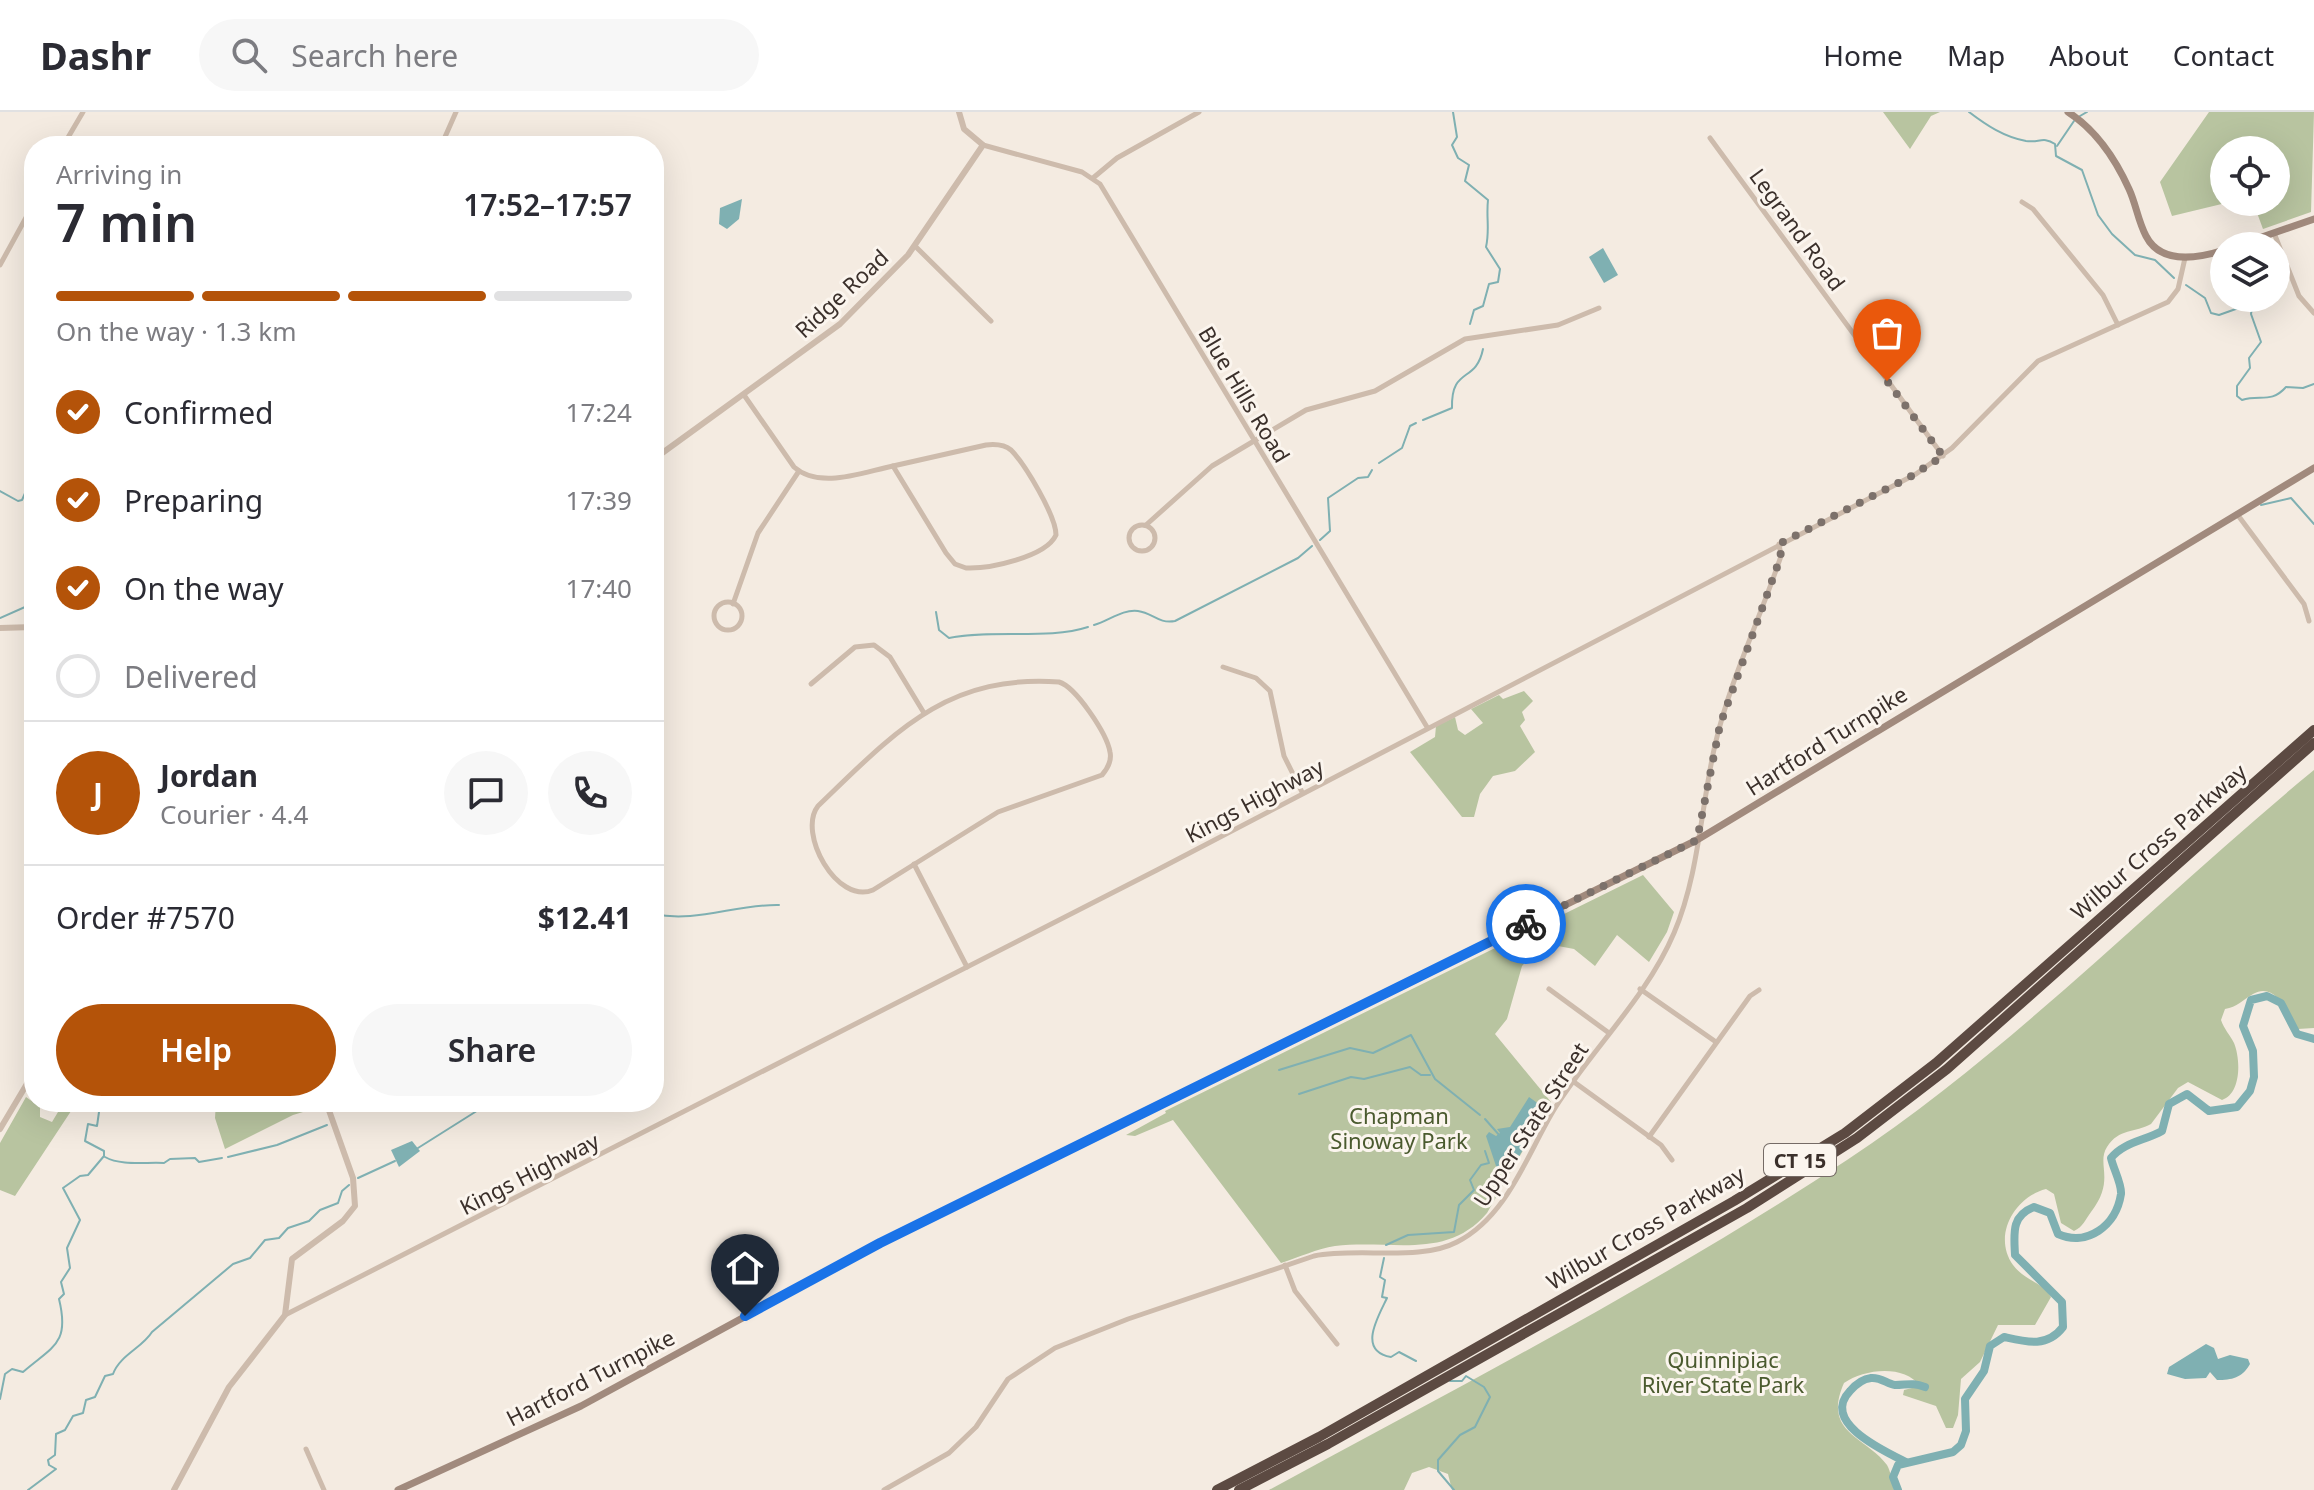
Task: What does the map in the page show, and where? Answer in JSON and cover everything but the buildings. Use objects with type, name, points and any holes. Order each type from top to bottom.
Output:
[{"type":"highway","name":"Wilbur Cross Parkway","points":[[1217,1490],[1319,1437],[1734,1201],[1845,1133],[1936,1063],[2314,730]]},
{"type":"highway","name":"Wilbur Cross Parkway","points":[[1239,1490],[1328,1444],[1747,1208],[1857,1138],[1947,1069],[2314,743]]},
{"type":"main road","points":[[2068,112],[2109,152],[2129,188],[2150,243],[2161,251],[2185,258],[2210,253]]},
{"type":"main road","points":[[2277,232],[2314,219]]},
{"type":"main road","name":"Hartford Turnpike","points":[[398,1490],[596,1399],[880,1243],[1697,840],[2314,468]]},
{"type":"street","points":[[69,136],[83,112]]},
{"type":"street","points":[[445,136],[456,112]]},
{"type":"street","points":[[959,112],[964,129],[983,145],[1093,178],[1117,158],[1199,112]]},
{"type":"street","name":"Legrand Road","points":[[1710,138],[1943,456]]},
{"type":"street","name":"Ridge Road","points":[[664,452],[840,324],[915,246],[983,145]]},
{"type":"street","name":"Blue Hills Road","points":[[1093,178],[1427,727]]},
{"type":"street","points":[[2022,202],[2033,209],[2103,295],[2118,325]]},
{"type":"street","points":[[0,265],[24,221]]},
{"type":"street","points":[[915,246],[991,321]]},
{"type":"street","name":"Kings Highway","points":[[285,1315],[967,967],[1427,727],[1585,649],[1910,477],[1943,456],[2029,367],[2171,300],[2180,284],[2185,258]]},
{"type":"street","points":[[2290,273],[2299,296],[2314,313]]},
{"type":"street","points":[[1146,525],[1153,530],[1154,543],[1144,551],[1136,550],[1128,539],[1130,531],[1146,525],[1212,466],[1314,406],[1375,391],[1465,339],[1558,325],[1599,308]]},
{"type":"street","points":[[744,395],[799,471],[830,479],[986,445],[1003,446],[1014,455],[1051,513],[1056,531],[1054,540],[1037,554],[971,569],[961,567],[946,553],[893,466]]},
{"type":"street","points":[[733,604],[758,533],[799,471]]},
{"type":"street","points":[[2237,513],[2304,604],[2309,621]]},
{"type":"street","name":"Upper State Street","points":[[884,1490],[949,1453],[976,1427],[1008,1379],[1036,1359],[1104,1327],[1285,1265],[1344,1250],[1432,1251],[1467,1237],[1498,1208],[1574,1082],[1640,989],[1674,933],[1697,840],[1716,741],[1781,556],[1779,544]]},
{"type":"street","points":[[733,604],[740,609],[741,622],[735,628],[723,629],[717,624],[715,613],[721,605],[733,604]]},
{"type":"street","points":[[0,628],[24,627]]},
{"type":"street","points":[[811,684],[855,647],[874,645],[888,654],[924,713]]},
{"type":"street","points":[[1223,667],[1256,678],[1270,691],[1284,756],[1302,792]]},
{"type":"street","points":[[1059,682],[1076,693],[1107,743],[1110,760],[1099,777],[998,812],[914,864],[873,890],[853,893],[839,882],[814,842],[810,827],[818,806],[924,713],[975,688],[1059,682]]},
{"type":"street","points":[[914,864],[967,967]]},
{"type":"street","points":[[1549,989],[1609,1033]]},
{"type":"street","points":[[1640,989],[1716,1042]]},
{"type":"street","points":[[1649,1137],[1750,996],[1759,990]]},
{"type":"street","points":[[1574,1082],[1649,1137],[1672,1160]]},
{"type":"street","points":[[0,1129],[24,1089]]},
{"type":"street","points":[[174,1490],[229,1387],[285,1315],[292,1259],[343,1221],[356,1203],[353,1178],[330,1112]]},
{"type":"street","points":[[1285,1265],[1295,1291],[1337,1344]]},
{"type":"street","points":[[306,1449],[324,1490]]},
{"type":"green space","points":[[1883,112],[1940,112],[1931,116],[1910,149]]},
{"type":"green space","points":[[2209,112],[2314,112],[2311,212],[2263,229],[2258,216],[2290,216],[2290,136],[2210,136],[2210,207],[2172,216],[2160,182]]},
{"type":"green space","points":[[1524,691],[1533,701],[1522,712],[1525,720],[1520,726],[1535,752],[1515,771],[1493,776],[1480,794],[1474,817],[1462,817],[1410,752],[1435,737],[1436,726],[1455,717],[1458,730],[1465,735],[1483,723],[1471,709],[1499,695],[1503,699]]},
{"type":"green space","name":"Quinnipiac River State Park","points":[[2314,770],[2314,1028],[2298,1029],[2280,1001],[2268,992],[2253,994],[2225,1009],[2221,1020],[2234,1043],[2238,1058],[2236,1084],[2228,1097],[2222,1100],[2188,1082],[2178,1088],[2151,1124],[2122,1134],[2112,1141],[2104,1153],[2104,1182],[2098,1201],[2082,1225],[2074,1231],[2061,1223],[2054,1194],[2046,1189],[2035,1193],[2016,1209],[2006,1230],[2007,1253],[2017,1270],[2051,1297],[2035,1325],[1998,1325],[1980,1362],[1961,1379],[1958,1415],[1953,1428],[1946,1428],[1936,1406],[1903,1395],[1904,1390],[1920,1386],[1904,1374],[1873,1372],[1844,1383],[1838,1413],[1842,1423],[1887,1465],[1894,1490],[1452,1490],[1448,1474],[1429,1467],[1412,1473],[1404,1490],[1269,1490],[1634,1290],[1847,1160],[1969,1070],[2028,1021]]},
{"type":"green space","name":"Chapman Sinoway Park","points":[[1643,875],[1674,912],[1667,932],[1649,962],[1617,935],[1595,966],[1574,949],[1542,943],[1522,966],[1507,1019],[1495,1034],[1551,1102],[1487,1213],[1471,1228],[1454,1237],[1417,1245],[1335,1246],[1281,1263],[1173,1120],[1135,1136],[1126,1135],[1165,1111]]},
{"type":"green space","points":[[24,1101],[24,1112],[40,1112],[40,1117],[52,1122],[58,1112],[70,1112],[15,1196],[0,1190],[0,1143]]},
{"type":"green space","points":[[215,1112],[303,1112],[225,1149]]},
{"type":"water","points":[[742,199],[739,219],[727,229],[719,224],[720,208]]},
{"type":"water","points":[[1603,248],[1618,275],[1604,283],[1589,257]]},
{"type":"water","points":[[1529,1097],[1543,1107],[1543,1115],[1510,1172],[1504,1174],[1497,1169],[1486,1136],[1489,1132],[1496,1136],[1500,1133],[1497,1129],[1510,1127]]},
{"type":"water","points":[[412,1141],[420,1151],[399,1167],[391,1150]]},
{"type":"water","points":[[2206,1344],[2214,1348],[2218,1359],[2230,1355],[2248,1359],[2250,1364],[2240,1375],[2227,1379],[2217,1380],[2210,1372],[2206,1378],[2185,1379],[2167,1374],[2169,1367]]},
{"type":"waterway","points":[[1453,112],[1457,137],[1452,145],[1458,158],[1469,165],[1465,181],[1488,200],[1486,247],[1500,269],[1498,282],[1489,284],[1483,306],[1474,310],[1470,324]]},
{"type":"waterway","points":[[1969,112],[2010,137],[2026,141],[2047,140],[2055,144],[2056,156],[2082,170],[2098,215],[2112,234],[2135,255],[2155,260],[2174,278]]},
{"type":"waterway","points":[[2080,116],[2087,112]]},
{"type":"waterway","points":[[2057,146],[2074,121]]},
{"type":"waterway","points":[[2186,285],[2205,298],[2211,313],[2219,315],[2247,305],[2252,308],[2251,314],[2261,342],[2249,358],[2250,368],[2237,386],[2237,396],[2242,400],[2270,397],[2286,387],[2303,388],[2314,384]]},
{"type":"waterway","points":[[1423,420],[1452,408],[1455,386],[1475,367],[1483,349]]},
{"type":"waterway","points":[[1379,463],[1402,448],[1410,426],[1416,423]]},
{"type":"waterway","points":[[1320,540],[1330,531],[1328,498],[1358,478],[1368,477],[1372,470]]},
{"type":"waterway","points":[[0,491],[18,501],[24,496]]},
{"type":"waterway","points":[[2261,505],[2291,498],[2314,524]]},
{"type":"waterway","points":[[1094,625],[1132,611],[1164,621],[1175,621],[1298,558],[1312,546]]},
{"type":"waterway","points":[[0,618],[24,607]]},
{"type":"waterway","points":[[936,612],[939,630],[949,638],[1056,633],[1088,627]]},
{"type":"waterway","points":[[664,915],[701,915],[779,905]]},
{"type":"waterway","points":[[1898,1490],[1893,1477],[1898,1465],[1953,1452],[1961,1445],[1966,1431],[1965,1399],[1984,1371],[1990,1346],[2004,1337],[2028,1342],[2043,1341],[2063,1327],[2062,1302],[2015,1255],[2014,1239],[2021,1215],[2034,1207],[2050,1213],[2058,1234],[2069,1237],[2079,1238],[2098,1231],[2113,1216],[2121,1194],[2111,1158],[2128,1145],[2162,1131],[2169,1104],[2187,1094],[2209,1111],[2237,1107],[2250,1091],[2254,1077],[2253,1051],[2243,1026],[2251,1000],[2267,996],[2281,1003],[2297,1034],[2314,1039]]},
{"type":"waterway","points":[[1279,1070],[1350,1048],[1373,1053],[1411,1035],[1435,1079],[1480,1115]]},
{"type":"waterway","points":[[1299,1094],[1351,1077],[1364,1079],[1410,1067],[1421,1075],[1430,1075]]},
{"type":"waterway","points":[[0,1399],[5,1374],[12,1369],[23,1372],[50,1349],[60,1335],[62,1314],[59,1299],[64,1294],[61,1282],[70,1268],[67,1248],[80,1220],[63,1188],[80,1176],[88,1175],[104,1156],[104,1151],[85,1141],[88,1124],[97,1126],[99,1112]]},
{"type":"waterway","points":[[418,1148],[475,1112]]},
{"type":"waterway","points":[[1485,1119],[1500,1136]]},
{"type":"waterway","points":[[228,1157],[277,1145],[327,1125]]},
{"type":"waterway","points":[[1386,1245],[1408,1235],[1454,1232],[1459,1205],[1474,1190],[1470,1180],[1481,1165],[1489,1163],[1485,1151]]},
{"type":"waterway","points":[[105,1157],[133,1163],[164,1163],[170,1159],[195,1158],[199,1162],[222,1158]]},
{"type":"waterway","points":[[358,1178],[395,1161]]},
{"type":"waterway","points":[[28,1490],[56,1469],[49,1465],[48,1460],[55,1455],[56,1434],[65,1430],[73,1416],[83,1413],[86,1400],[95,1397],[105,1376],[113,1374],[116,1367],[152,1332],[233,1264],[250,1258],[265,1240],[279,1238],[288,1228],[309,1221],[320,1210],[338,1203],[342,1191],[349,1185]]},
{"type":"waterway","points":[[1384,1258],[1380,1277],[1385,1280],[1382,1297],[1387,1298],[1375,1323],[1372,1341],[1381,1354],[1391,1357],[1399,1352],[1416,1361]]},
{"type":"waterway","points":[[1450,1381],[1462,1381],[1466,1376],[1484,1387],[1490,1397],[1475,1427],[1460,1435],[1438,1460],[1438,1471],[1454,1490]]},
{"type":"waterway","points":[[1906,1462],[1858,1434],[1843,1414],[1843,1402],[1855,1386],[1868,1379],[1925,1387]]},
{"type":"way so far","points":[[1526,924],[1697,840],[1720,725],[1781,556],[1779,544],[1910,477],[1943,456],[1887,381]]},
{"type":"route","points":[[745,1316],[880,1243],[1526,924]]}]
